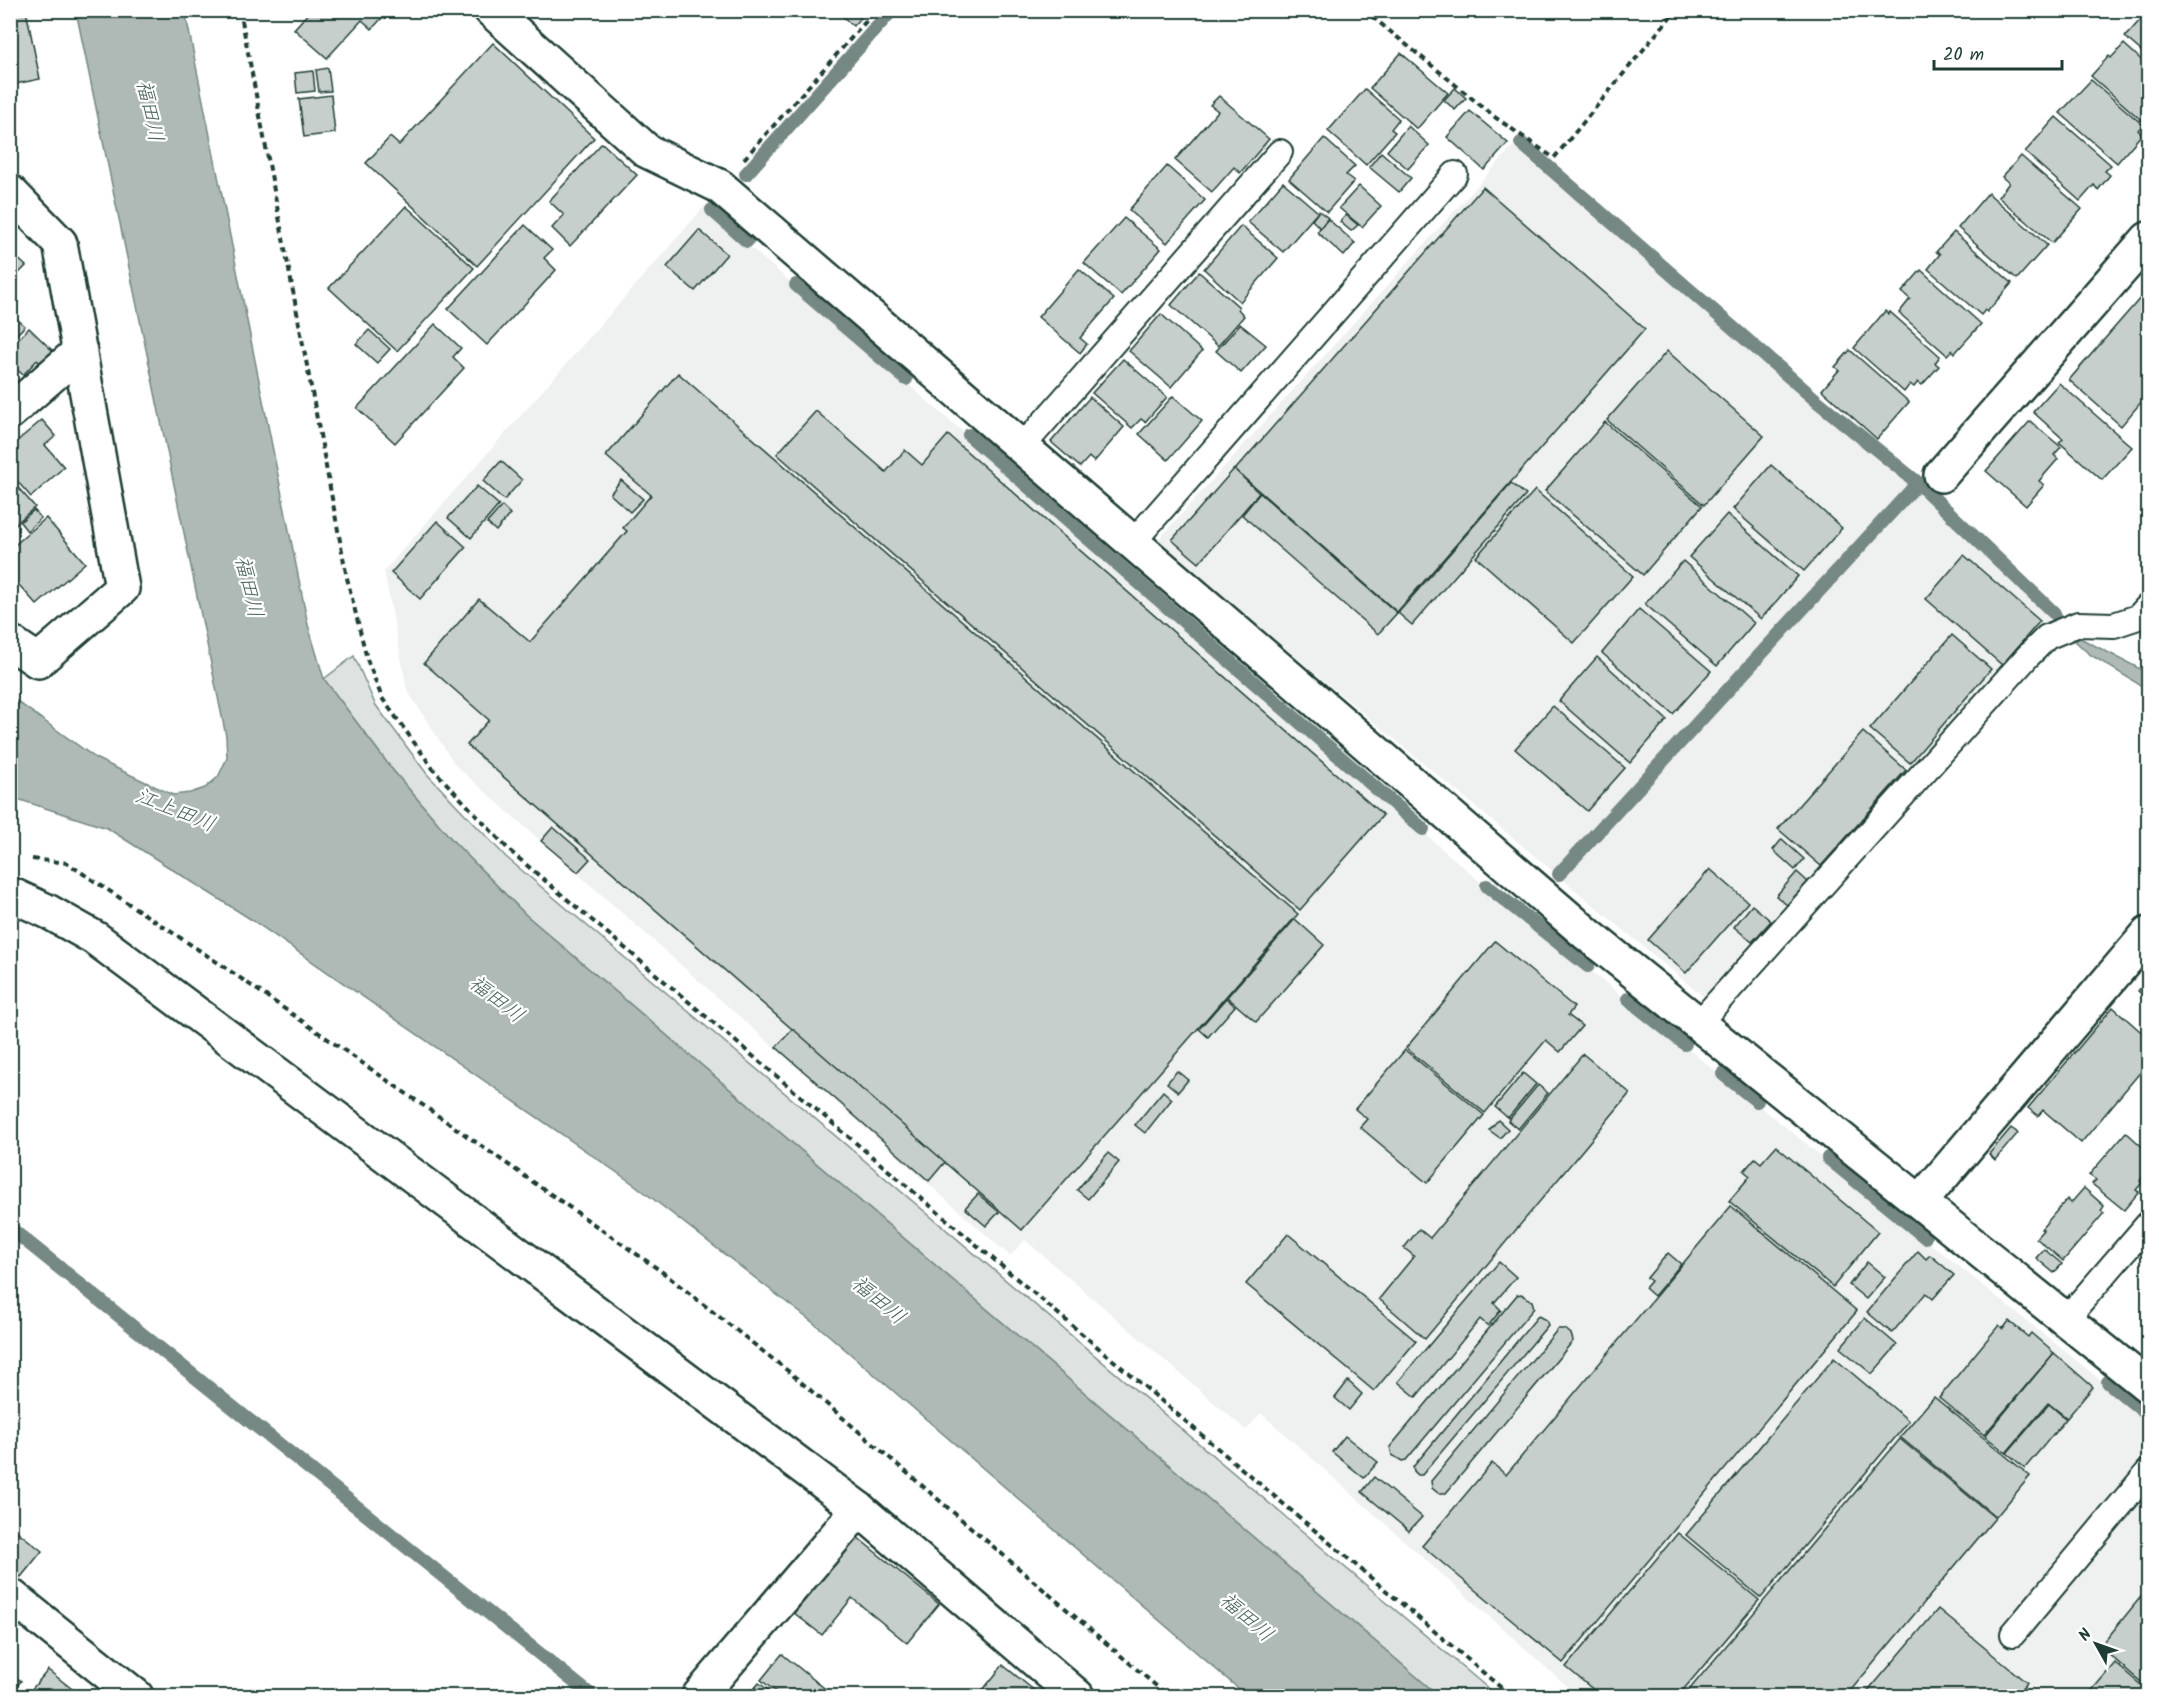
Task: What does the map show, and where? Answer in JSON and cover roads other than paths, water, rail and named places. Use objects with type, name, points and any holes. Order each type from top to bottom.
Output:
[{"type":"street","points":[[490,10],[647,151],[720,186],[1587,934],[2148,1385]]},
{"type":"street","points":[[10,192],[60,243],[123,588],[38,661],[13,649]]},
{"type":"street","points":[[1941,475],[2148,239]]},
{"type":"street","points":[[10,412],[80,351]]},
{"type":"street","points":[[10,894],[49,912],[95,938],[859,1509],[1077,1696]]},
{"type":"street","points":[[1921,1201],[2148,934]]},
{"type":"street","points":[[699,1696],[859,1509]]},
{"type":"street","points":[[10,1595],[136,1696]]},
{"type":"lane","points":[[1022,447],[1280,152]]},
{"type":"lane","points":[[1132,543],[1455,174]]},
{"type":"lane","points":[[1698,1024],[2026,657],[2047,637],[2078,624],[2114,625],[2138,617],[2148,606]]},
{"type":"lane","points":[[2066,1318],[2148,1224]]},
{"type":"lane","points":[[2013,1635],[2148,1472]]},
{"type":"water","points":[[76,11],[185,11],[308,625],[324,679],[391,768],[453,841],[526,915],[1439,1696],[1247,1696],[825,1332],[635,1185],[252,920],[107,828],[11,797],[11,697],[97,759],[173,795],[205,788],[218,777],[227,758],[226,736]]},
{"type":"water","points":[[2080,638],[2148,673],[2148,690],[2089,654],[2075,641]]},
{"type":"waterway","points":[[746,174],[892,10]]},
{"type":"waterway","points":[[1521,143],[1817,401],[1918,483]]},
{"type":"waterway","points":[[712,210],[747,241]]},
{"type":"waterway","points":[[796,285],[906,379]]},
{"type":"waterway","points":[[969,435],[1423,829]]},
{"type":"waterway","points":[[1559,874],[1918,483],[2054,613]]},
{"type":"waterway","points":[[1487,886],[1588,966]]},
{"type":"waterway","points":[[1628,999],[1685,1044]]},
{"type":"waterway","points":[[1723,1074],[1757,1101]]},
{"type":"waterway","points":[[1828,1158],[1925,1237]]},
{"type":"waterway","points":[[10,1228],[592,1696]]},
{"type":"waterway","points":[[2108,1382],[2148,1415]]},
{"type":"water label","name":"福田川","points":[[149,111]]},
{"type":"water label","name":"福田川","points":[[248,587]]},
{"type":"water label","name":"江上田川","points":[[175,811]]},
{"type":"water label","name":"福田川","points":[[496,1000]]},
{"type":"water label","name":"福田川","points":[[878,1301]]},
{"type":"water label","name":"福田川","points":[[1246,1618]]}]
